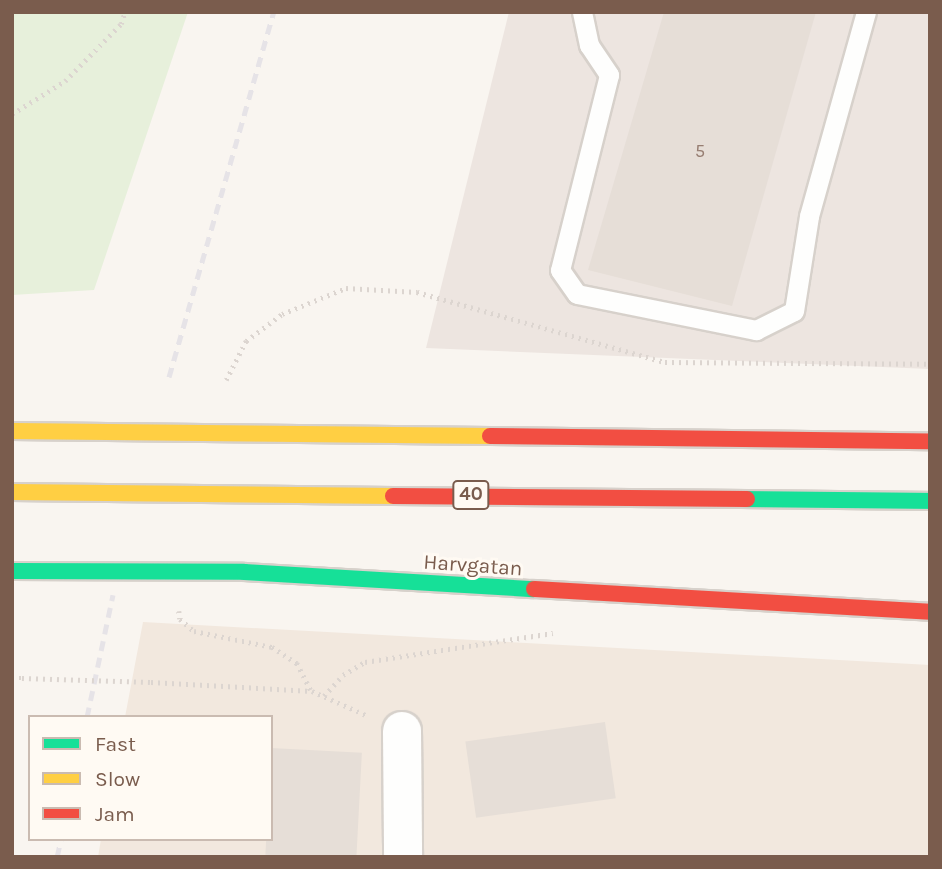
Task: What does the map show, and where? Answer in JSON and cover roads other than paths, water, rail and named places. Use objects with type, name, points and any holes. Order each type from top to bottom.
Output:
[{"type":"main road","points":[[12,430],[930,441]]},
{"type":"main road","name":"40","points":[[12,492],[930,501]]},
{"type":"main road","name":"Harvgatan","points":[[12,570],[244,572],[930,612]]},
{"type":"street","points":[[402,731],[403,857]]},
{"type":"lane","points":[[582,12],[589,45],[610,75],[560,270],[577,294],[756,330],[794,311],[808,216],[866,12]]},
{"type":"railway","points":[[169,377],[274,12]]},
{"type":"railway","points":[[87,715],[113,595]]},
{"type":"railway","points":[[57,857],[61,841]]}]
